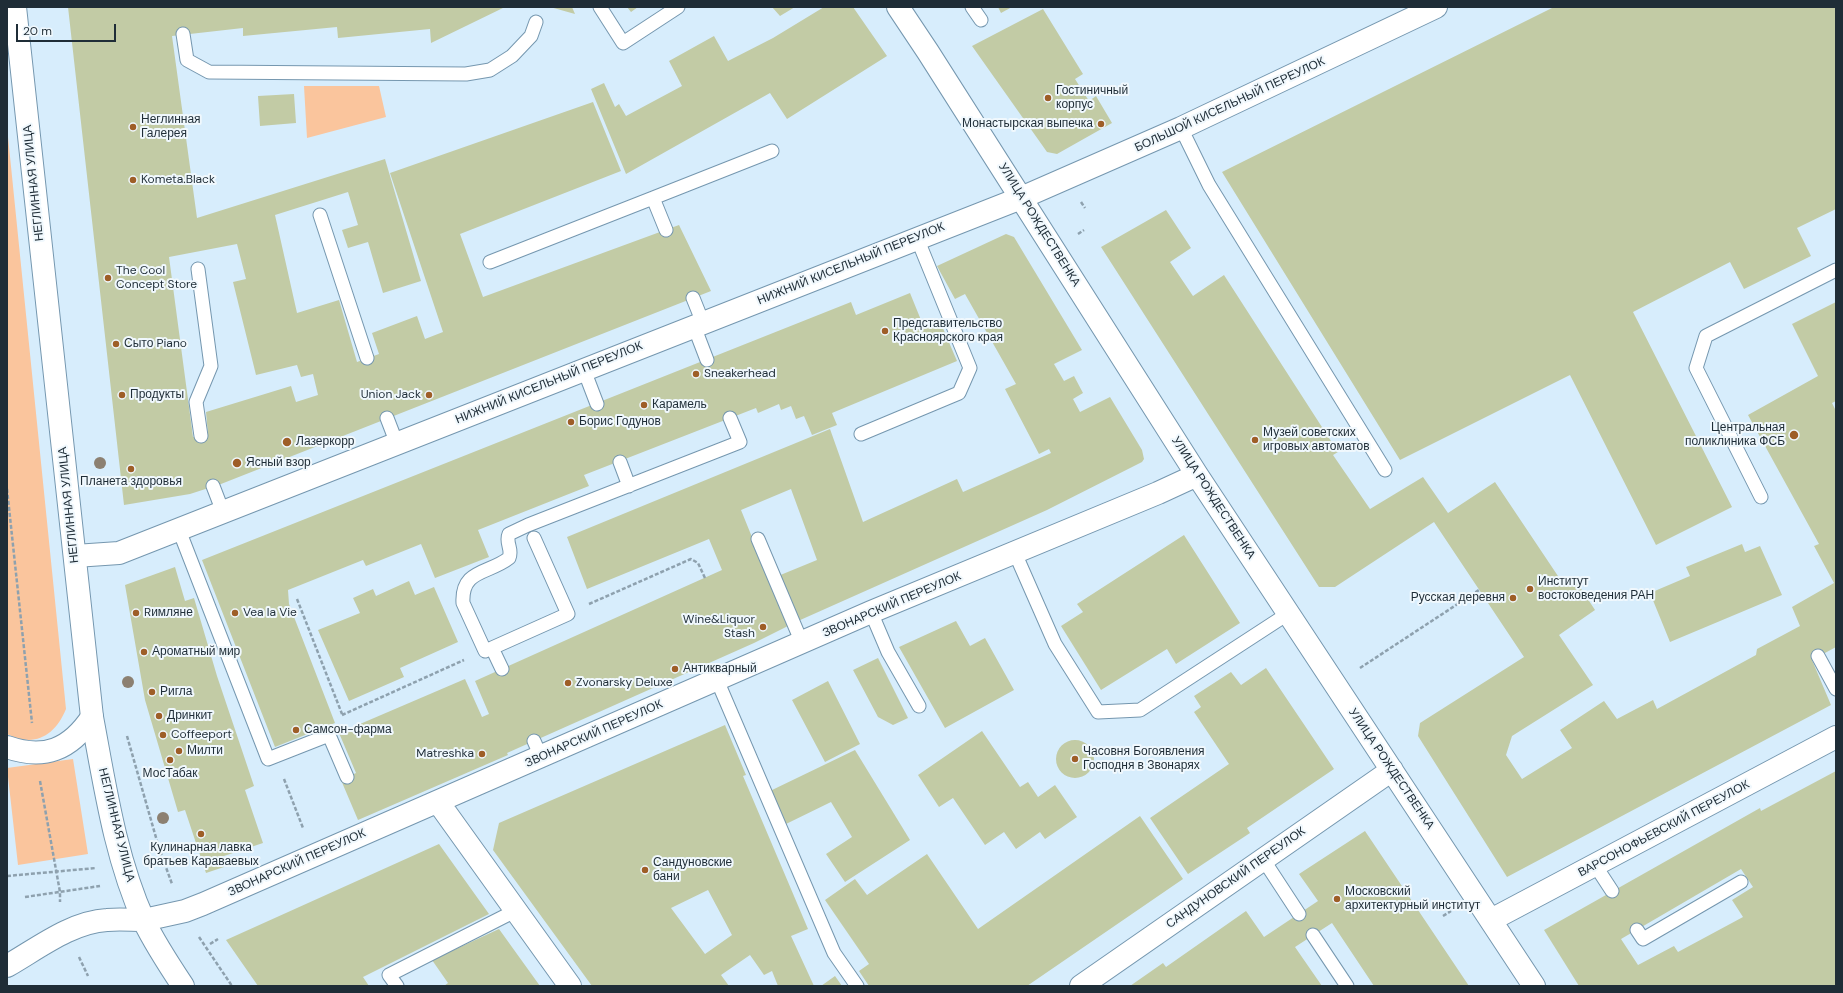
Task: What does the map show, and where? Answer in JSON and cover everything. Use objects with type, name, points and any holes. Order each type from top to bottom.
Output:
[{"type":"street","name":"НЕГЛИННАЯ УЛИЦА","points":[[15,7],[92,717],[112,819],[123,862],[144,920],[157,945],[183,986]]},
{"type":"street","name":"УЛИЦА РОЖДЕСТВЕНКА","points":[[898,7],[1197,475],[1534,986]]},
{"type":"street","name":"БОЛЬШОЙ КИСЕЛЬНЫЙ ПЕРЕУЛОК","points":[[1021,198],[1182,128],[1436,7]]},
{"type":"street","name":"НИЖНИЙ КИСЕЛЬНЫЙ ПЕРЕУЛОК","points":[[75,556],[119,553],[1021,198]]},
{"type":"street","name":"ЗВОНАРСКИЙ ПЕРЕУЛОК","points":[[7,966],[67,931],[86,924],[106,920],[144,920],[185,911],[203,904],[368,825],[438,802],[537,749],[717,680],[871,612],[1158,493],[1197,475]]},
{"type":"street","points":[[7,747],[20,752],[36,754],[53,750],[69,743],[82,732],[92,717]]},
{"type":"street","name":"ВАРСОНОФЬЕВСКИЙ ПЕРЕУЛОК","points":[[1491,920],[1836,737]]},
{"type":"street","name":"САНДУНОВСКИЙ ПЕРЕУЛОК","points":[[1080,986],[1392,770]]},
{"type":"street","points":[[438,802],[570,986]]},
{"type":"lane","points":[[600,7],[623,43],[678,7]]},
{"type":"lane","points":[[972,7],[981,20]]},
{"type":"lane","points":[[183,34],[186,60],[209,72],[466,74],[490,70],[512,56],[530,36],[536,22]]},
{"type":"lane","points":[[1182,128],[1209,185],[1385,470]]},
{"type":"lane","points":[[490,262],[772,151]]},
{"type":"lane","points":[[653,198],[666,230]]},
{"type":"lane","points":[[320,215],[367,358]]},
{"type":"lane","points":[[861,434],[959,393],[970,368],[917,238]]},
{"type":"lane","points":[[198,269],[211,366],[196,402],[201,436]]},
{"type":"lane","points":[[1761,497],[1696,368],[1706,336],[1836,270]]},
{"type":"lane","points":[[693,298],[707,360]]},
{"type":"lane","points":[[584,370],[597,404]]},
{"type":"lane","points":[[387,418],[397,444]]},
{"type":"lane","points":[[534,538],[568,614],[485,651],[463,603],[463,595],[468,581],[475,575],[509,558],[511,550],[508,538],[509,534],[514,530],[740,442],[730,418]]},
{"type":"lane","points":[[620,462],[629,486]]},
{"type":"lane","points":[[213,486],[223,512]]},
{"type":"lane","points":[[179,530],[268,759],[329,735],[347,777]]},
{"type":"lane","points":[[758,539],[802,643]]},
{"type":"lane","points":[[1015,553],[1055,644],[1098,712],[1140,710],[1288,613]]},
{"type":"lane","points":[[871,612],[888,652],[919,706]]},
{"type":"lane","points":[[492,648],[502,669]]},
{"type":"lane","points":[[1818,656],[1836,689]]},
{"type":"lane","points":[[717,680],[834,953],[857,986]]},
{"type":"lane","points":[[1263,859],[1299,914]]},
{"type":"lane","points":[[1595,865],[1612,891]]},
{"type":"lane","points":[[1637,930],[1643,939],[1741,882]]},
{"type":"lane","points":[[396,986],[389,975],[515,911]]},
{"type":"lane","points":[[1313,935],[1347,986]]},
{"type":"path","points":[[7,489],[33,731]]},
{"type":"path","points":[[568,614],[692,559],[698,563],[704,578]]},
{"type":"path","points":[[1356,671],[1479,590]]},
{"type":"path","points":[[298,599],[342,714],[337,727],[329,735]]},
{"type":"path","points":[[342,714],[465,659]]},
{"type":"path","points":[[275,756],[303,829]]},
{"type":"path","points":[[40,780],[60,892]]},
{"type":"path","points":[[7,876],[98,868],[123,862],[159,848]]},
{"type":"path","points":[[171,864],[185,859]]},
{"type":"path","points":[[25,897],[101,886]]},
{"type":"path","points":[[210,944],[218,939]]},
{"type":"shaded area","points":[[304,86],[379,86],[386,117],[307,138]]},
{"type":"shaded area","points":[[7,127],[66,709],[56,726],[50,732],[42,737],[26,740],[7,734]]},
{"type":"shaded area","points":[[73,759],[88,854],[18,865],[7,768]]},
{"type":"building","points":[[68,7],[505,7],[431,43],[430,29],[338,38],[337,27],[243,36],[243,28],[172,36],[197,218],[385,159],[421,281],[383,293],[368,242],[348,248],[342,230],[358,225],[348,192],[275,215],[297,313],[339,300],[357,362],[379,354],[372,333],[417,316],[425,339],[443,332],[390,173],[593,102],[621,171],[460,234],[483,297],[679,225],[711,291],[221,484],[190,494],[124,505]],"holes":[[[237,244],[246,279],[233,282],[256,375],[297,365],[301,377],[313,374],[318,395],[296,402],[291,386],[206,412],[208,434],[193,437],[169,257]]]},
{"type":"building","points":[[550,7],[572,7],[575,14]]},
{"type":"building","points":[[627,7],[638,7],[631,12]]},
{"type":"building","points":[[772,7],[795,7],[780,16]]},
{"type":"building","points":[[824,7],[853,7],[887,56],[787,119],[770,93],[626,174],[591,89],[604,83],[615,107],[619,104],[626,116],[682,86],[669,61],[714,36],[728,61],[773,38]]},
{"type":"building","points":[[998,7],[1012,7],[1001,13]]},
{"type":"building","points":[[1554,7],[1836,7],[1836,209],[1797,228],[1811,256],[1744,289],[1730,262],[1633,312],[1732,507],[1656,545],[1570,375],[1400,460],[1222,172]]},
{"type":"building","name":"Гостиничный корпус","points":[[1043,9],[1083,74],[1075,79],[1089,101],[1096,96],[1112,123],[1057,154],[1047,152],[972,46]]},
{"type":"building","points":[[294,94],[296,123],[260,126],[258,96]]},
{"type":"building","name":"Институт востоковедения РАН","points":[[1166,210],[1191,248],[1170,262],[1193,296],[1224,275],[1338,452],[1333,455],[1370,509],[1423,477],[1448,513],[1495,482],[1564,585],[1574,578],[1595,610],[1559,635],[1593,685],[1512,736],[1506,755],[1522,779],[1572,748],[1560,730],[1604,701],[1617,719],[1653,700],[1657,709],[1756,655],[1757,649],[1800,626],[1792,607],[1834,583],[1814,546],[1819,544],[1748,415],[1818,376],[1792,324],[1836,302],[1836,401],[1832,403],[1836,411],[1836,647],[1812,660],[1831,705],[1507,877],[1418,736],[1420,723],[1524,657],[1434,522],[1335,587],[1319,587],[1101,247]]},
{"type":"building","points":[[1006,234],[1014,237],[1082,350],[1054,364],[1064,381],[1074,376],[1083,393],[1073,399],[1080,412],[1110,397],[1142,450],[1144,459],[1142,462],[1047,510],[798,621],[778,576],[817,560],[791,489],[741,510],[788,626],[754,643],[507,753],[508,755],[358,820],[341,780],[356,773],[339,733],[465,679],[482,717],[489,714],[475,681],[722,570],[709,539],[587,589],[567,537],[830,429],[863,522],[957,479],[963,492],[1051,453],[1049,449],[1039,454],[1005,389],[1016,384],[965,294],[955,299],[937,266]]},
{"type":"building","points":[[910,293],[923,325],[939,319],[957,361],[832,413],[837,425],[812,435],[804,416],[796,419],[791,406],[781,410],[779,404],[758,413],[756,408],[584,475],[589,486],[478,530],[489,557],[435,578],[421,544],[366,566],[363,560],[288,590],[289,604],[335,723],[275,747],[202,560],[851,302],[856,315]]},
{"type":"building","points":[[1184,535],[1240,623],[1176,664],[1167,649],[1101,690],[1061,626],[1083,612],[1077,604]]},
{"type":"building","points":[[1742,544],[1745,552],[1760,546],[1782,595],[1670,642],[1650,593],[1690,576],[1686,567]]},
{"type":"building","points":[[175,567],[185,601],[194,598],[217,676],[254,786],[245,790],[263,843],[221,857],[224,867],[206,873],[185,810],[178,812],[145,700],[125,585]]},
{"type":"building","points":[[409,581],[415,595],[434,587],[458,642],[400,668],[404,677],[349,701],[318,630],[360,613],[353,598],[373,589],[376,596]]},
{"type":"building","points":[[956,621],[970,646],[985,638],[1014,690],[945,728],[899,647]]},
{"type":"building","points":[[878,658],[908,718],[893,725],[878,717],[853,670]]},
{"type":"building","points":[[1266,668],[1334,769],[1247,828],[1250,833],[1188,874],[1150,818],[1229,764],[1194,712],[1201,707],[1194,696],[1231,672],[1241,685]]},
{"type":"building","points":[[828,681],[860,744],[825,762],[792,700]]},
{"type":"building","name":"Сандуновские бани","points":[[725,725],[746,775],[743,776],[808,929],[791,936],[814,986],[778,986],[772,971],[764,975],[750,955],[721,975],[729,986],[592,986],[493,850],[499,823]],"holes":[[[708,890],[732,935],[705,954],[671,908]]]},
{"type":"building","points":[[982,731],[1020,787],[1028,782],[1038,797],[1055,785],[1077,817],[1045,839],[1040,832],[1016,849],[1004,832],[985,845],[953,798],[939,807],[918,775]]},
{"type":"building","name":"Часовня Богоявления Господня в Звонарях","points":[[1071,740],[1079,740],[1089,745],[1093,752],[1093,766],[1089,773],[1079,778],[1071,778],[1061,773],[1059,770],[1056,763],[1056,755],[1061,745],[1064,743]]},
{"type":"building","points":[[855,750],[910,840],[845,882],[826,854],[852,837],[831,802],[786,824],[770,791]]},
{"type":"building","points":[[1836,771],[1836,986],[1579,986],[1544,930],[1760,808],[1761,811]],"holes":[[[1741,869],[1753,887],[1732,900],[1743,917],[1678,952],[1674,946],[1638,965],[1621,939]]]},
{"type":"building","points":[[1140,816],[1183,879],[1027,986],[869,986],[859,971],[869,964],[825,900],[855,879],[867,895],[927,854],[978,929]]},
{"type":"building","name":"Московский архитектурный институт","points":[[1365,831],[1469,986],[1374,986],[1332,923],[1295,947],[1322,986],[1130,986],[1163,963],[1166,967],[1246,911],[1264,937],[1318,901],[1299,874]]},
{"type":"building","points":[[439,844],[489,914],[363,977],[369,986],[258,986],[226,940]]},
{"type":"building","points":[[499,929],[540,986],[444,986],[448,983],[432,960]]},
{"type":"building","points":[[835,976],[842,986],[821,986]]},
{"type":"place","name":"Гостиничный корпус","points":[[1048,98]]},
{"type":"place","name":"Монастырская выпечка","points":[[1101,124]]},
{"type":"place","name":"Неглинная Галерея","points":[[133,127]]},
{"type":"place","name":"Kometa.Black","points":[[133,180]]},
{"type":"place","name":"The Cool Concept Store","points":[[108,278]]},
{"type":"place","name":"Представительство Красноярского края","points":[[885,331]]},
{"type":"place","name":"Сыто Piano","points":[[116,344]]},
{"type":"place","name":"Sneakerhead","points":[[696,374]]},
{"type":"place","name":"Продукты","points":[[122,395]]},
{"type":"place","name":"Union Jack","points":[[429,395]]},
{"type":"place","name":"Карамель","points":[[644,405]]},
{"type":"place","name":"Борис Годунов","points":[[571,422]]},
{"type":"place","name":"Центральная поликлиника ФСБ","points":[[1794,435]]},
{"type":"place","name":"Музей советских игровых автоматов","points":[[1255,440]]},
{"type":"place","name":"Лазеркорр","points":[[287,442]]},
{"type":"place","name":"Ясный взор","points":[[237,463]]},
{"type":"place","name":"Планета здоровья","points":[[131,469]]},
{"type":"place","name":"Институт востоковедения РАН","points":[[1530,589]]},
{"type":"place","name":"Русская деревня","points":[[1513,598]]},
{"type":"place","name":"Rимляне","points":[[136,613]]},
{"type":"place","name":"Vea la Vie","points":[[235,613]]},
{"type":"place","name":"Wine&Liquor Stash","points":[[763,627]]},
{"type":"place","name":"Ароматный мир","points":[[144,652]]},
{"type":"place","name":"Антикварный","points":[[675,669]]},
{"type":"place","name":"Zvonarsky Deluxe","points":[[568,683]]},
{"type":"place","name":"Ригла","points":[[152,692]]},
{"type":"place","name":"Дринкит","points":[[159,716]]},
{"type":"place","name":"Самсон-фарма","points":[[296,730]]},
{"type":"place","name":"Coffeeport","points":[[163,735]]},
{"type":"place","name":"Милти","points":[[179,751]]},
{"type":"place","name":"Matreshka","points":[[482,754]]},
{"type":"place","name":"Часовня Богоявления Господня в Звонарях","points":[[1075,759]]},
{"type":"place","name":"МосТабак","points":[[170,760]]},
{"type":"place","name":"Кулинарная лавка братьев Караваевых","points":[[201,834]]},
{"type":"place","name":"Сандуновские бани","points":[[645,870]]},
{"type":"place","name":"Московский архитектурный институт","points":[[1337,899]]}]
